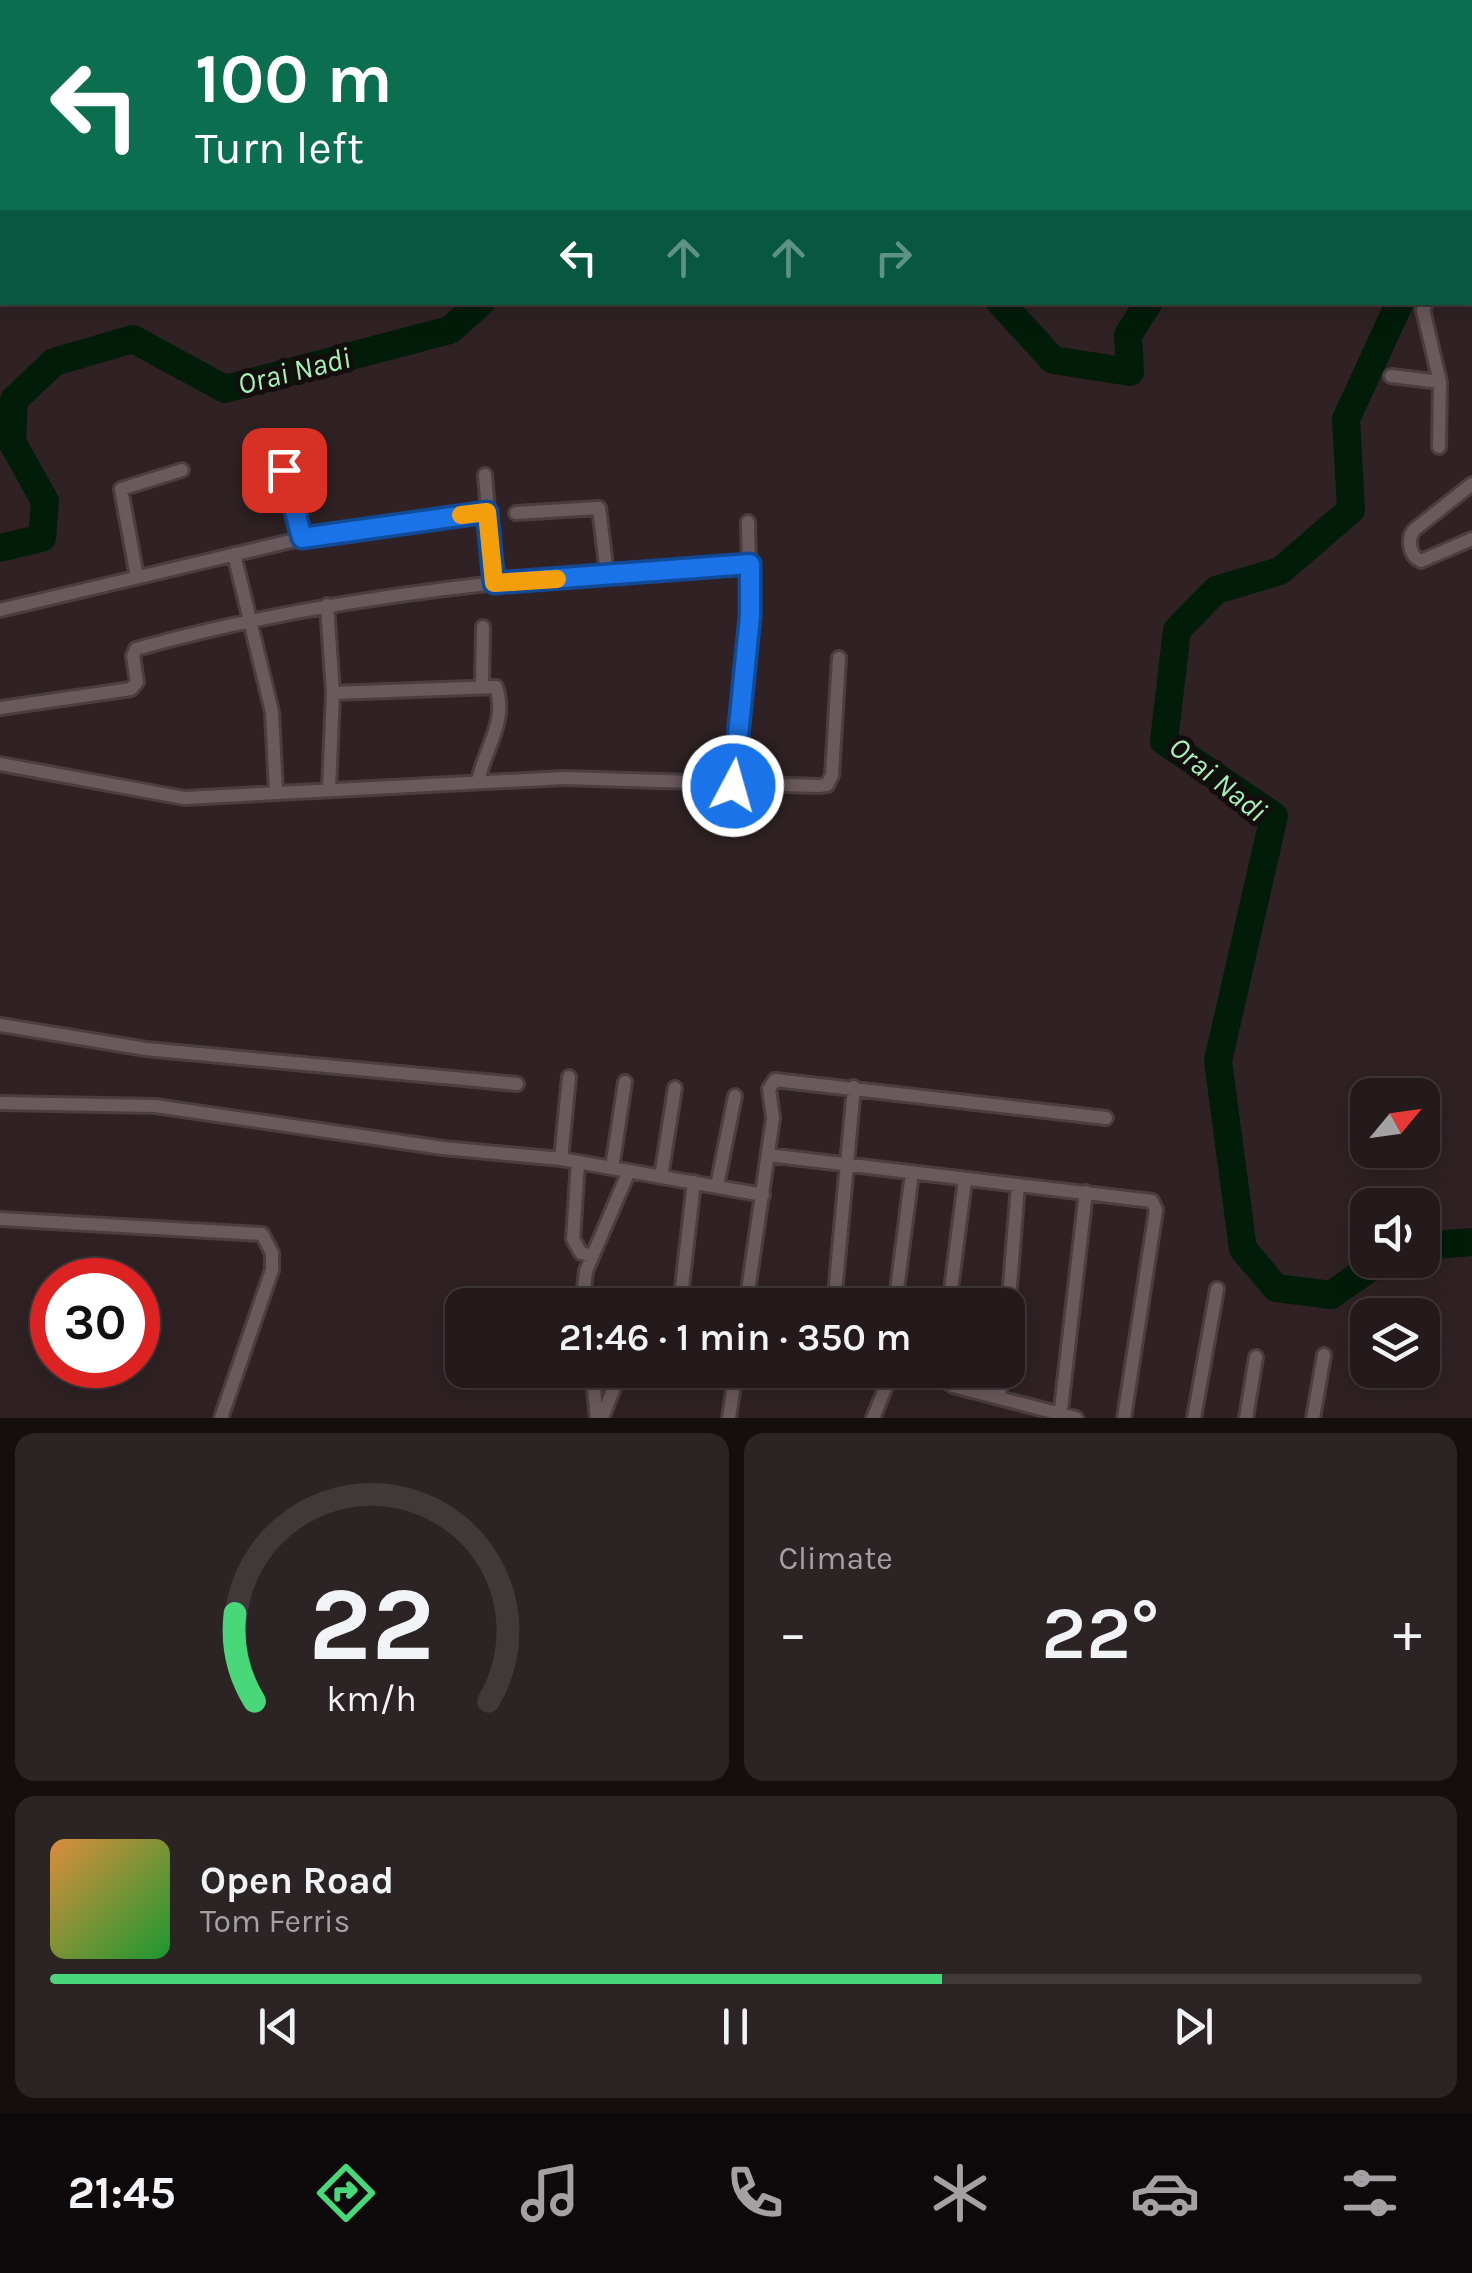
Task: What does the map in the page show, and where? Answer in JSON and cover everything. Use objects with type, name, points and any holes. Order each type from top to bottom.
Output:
[{"type":"street","points":[[1425,305],[1440,382],[1438,447]]},
{"type":"street","points":[[1390,376],[1440,382]]},
{"type":"street","points":[[275,436],[302,538]]},
{"type":"street","points":[[137,577],[122,490],[182,470]]},
{"type":"street","points":[[485,475],[494,583]]},
{"type":"street","points":[[1472,484],[1414,530],[1410,541],[1412,553],[1421,560],[1472,539]]},
{"type":"street","points":[[516,514],[598,508],[606,574]]},
{"type":"street","points":[[0,610],[302,538],[487,512]]},
{"type":"street","points":[[733,786],[750,616],[748,522]]},
{"type":"street","points":[[234,554],[272,712],[276,792]]},
{"type":"street","points":[[0,708],[131,689],[138,682],[133,656],[136,648],[251,619],[494,583],[750,564]]},
{"type":"street","points":[[327,605],[333,693],[329,790]]},
{"type":"street","points":[[482,686],[483,627]]},
{"type":"street","points":[[0,764],[184,798],[564,778],[818,786],[831,781],[839,658]]},
{"type":"street","points":[[333,693],[496,687],[498,728],[481,763],[478,782]]},
{"type":"street","points":[[0,1026],[146,1048],[517,1084]]},
{"type":"street","points":[[560,1159],[569,1077]]},
{"type":"street","points":[[749,1288],[772,1118],[768,1089],[775,1080],[1106,1118]]},
{"type":"street","points":[[612,1168],[626,1082]]},
{"type":"street","points":[[661,1177],[675,1088]]},
{"type":"street","points":[[836,1288],[854,1088]]},
{"type":"street","points":[[718,1186],[735,1096]]},
{"type":"street","points":[[0,1103],[155,1106],[407,1143],[560,1159],[763,1194]]},
{"type":"street","points":[[768,1155],[1146,1198],[1155,1205],[1124,1418]]},
{"type":"street","points":[[578,1162],[573,1240],[576,1248],[592,1256]]},
{"type":"street","points":[[585,1288],[592,1256],[629,1171]]},
{"type":"street","points":[[897,1288],[912,1173]]},
{"type":"street","points":[[951,1288],[966,1180]]},
{"type":"street","points":[[682,1288],[694,1182]]},
{"type":"street","points":[[1010,1288],[1018,1186]]},
{"type":"street","points":[[1061,1416],[1086,1192]]},
{"type":"street","points":[[0,1218],[262,1234],[272,1253],[272,1270],[221,1418]]},
{"type":"street","points":[[1194,1418],[1217,1289]]},
{"type":"street","points":[[1314,1418],[1324,1355]]},
{"type":"street","points":[[1246,1418],[1256,1357]]},
{"type":"street","points":[[595,1388],[599,1418]]},
{"type":"street","points":[[599,1418],[612,1388]]},
{"type":"street","points":[[729,1418],[733,1388]]},
{"type":"street","points":[[873,1418],[886,1388]]},
{"type":"street","points":[[964,1388],[1076,1418]]},
{"type":"street","points":[[999,1398],[1000,1388]]},
{"type":"waterway","name":"Orai Nadi","points":[[0,548],[42,538],[45,501],[12,442],[14,400],[54,362],[133,339],[225,389],[450,330],[478,305]]},
{"type":"waterway","name":"Orai Nadi","points":[[1003,305],[1053,360],[1130,372],[1128,335],[1147,305]]},
{"type":"waterway","name":"Orai Nadi","points":[[1355,1278],[1331,1295],[1276,1288],[1243,1249],[1218,1061],[1274,816],[1164,741],[1177,630],[1216,590],[1280,571],[1351,510],[1346,419],[1399,305]]},
{"type":"waterway","name":"Orai Nadi","points":[[1440,1245],[1472,1242]]},
{"type":"slow traffic","points":[[461,515],[487,512],[494,583],[557,579]]},
{"type":"route","points":[[284,470],[302,538],[487,512],[494,583],[750,564],[750,616],[733,786]]}]
